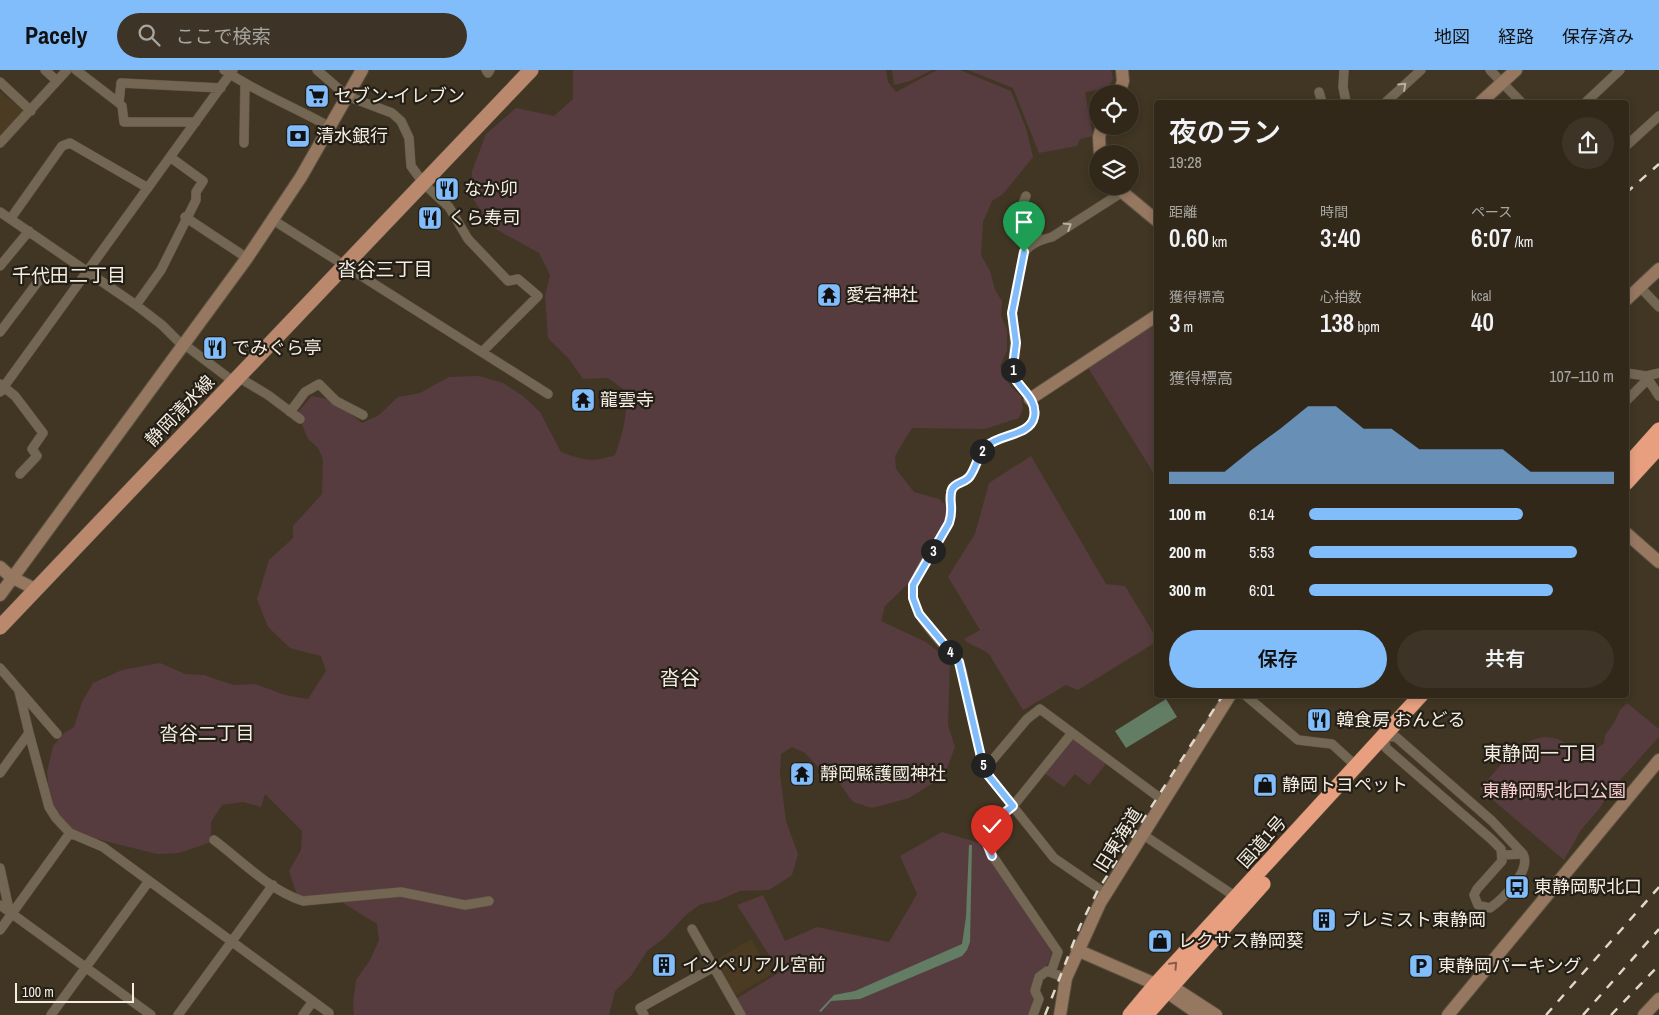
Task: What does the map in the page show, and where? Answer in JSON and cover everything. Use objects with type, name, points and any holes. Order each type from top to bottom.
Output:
[{"type":"highway","points":[[1629,464],[1659,430]]},
{"type":"highway","points":[[1629,480],[1659,447]]},
{"type":"highway","name":"国道1号","points":[[1146,1015],[1162,987],[1236,898],[1356,766],[1389,740],[1419,698]]},
{"type":"highway","name":"国道1号","points":[[1130,1015],[1162,987],[1389,740],[1430,698]]},
{"type":"main road","name":"静岡清水線","points":[[0,627],[531,70]]},
{"type":"street","points":[[45,70],[57,81]]},
{"type":"street","points":[[0,143],[67,70]]},
{"type":"street","points":[[76,70],[122,106],[124,122],[196,122]]},
{"type":"street","points":[[317,70],[347,96],[392,113],[401,121],[409,138],[411,166],[424,184],[449,207],[468,239],[508,281],[518,279],[538,296],[482,352]]},
{"type":"street","points":[[0,595],[11,577],[185,346],[248,258],[274,220],[362,70]]},
{"type":"street","points":[[1122,70],[1122,85]]},
{"type":"street","points":[[1344,70],[1343,87],[1346,100]]},
{"type":"street","points":[[1388,100],[1421,70]]},
{"type":"street","points":[[1490,70],[1519,100]]},
{"type":"street","points":[[1483,100],[1516,70]]},
{"type":"street","points":[[1588,100],[1620,70]]},
{"type":"street","points":[[20,474],[37,456],[32,449],[43,434],[15,396],[1,388],[88,272],[221,88],[229,72],[245,83],[330,127]]},
{"type":"street","points":[[0,82],[31,111]]},
{"type":"street","points":[[119,103],[121,83],[221,88]]},
{"type":"street","points":[[244,143],[245,83]]},
{"type":"street","points":[[1319,92],[1321,100]]},
{"type":"street","points":[[1629,143],[1659,116]]},
{"type":"street","points":[[148,188],[70,143],[62,146],[4,216],[29,231],[136,305],[185,346],[300,419]]},
{"type":"street","points":[[136,305],[161,270],[196,200],[196,192],[204,181],[170,158]]},
{"type":"street","points":[[1105,893],[1054,858],[984,770],[959,662],[919,614],[913,598],[913,585],[949,523],[953,512],[950,494],[953,487],[970,476],[977,459],[988,445],[1027,428],[1032,423],[1035,410],[1030,398],[1012,374],[1016,343],[1012,313],[1024,252],[1028,247],[1040,240],[1052,237],[1110,195]]},
{"type":"street","points":[[1125,195],[1154,218]]},
{"type":"street","points":[[1026,196],[1019,213],[1040,240]]},
{"type":"street","points":[[186,217],[248,258]]},
{"type":"street","points":[[274,220],[548,394]]},
{"type":"street","points":[[0,266],[29,231]]},
{"type":"street","points":[[1629,297],[1659,269]]},
{"type":"street","points":[[0,332],[46,271]]},
{"type":"street","points":[[1640,286],[1659,306]]},
{"type":"street","points":[[1030,398],[1154,317]]},
{"type":"street","points":[[1629,398],[1647,377],[1659,372]]},
{"type":"street","points":[[1629,374],[1647,377],[1659,396]]},
{"type":"street","points":[[290,412],[305,392],[319,384],[336,401],[363,415]]},
{"type":"street","points":[[1629,536],[1659,562]]},
{"type":"street","points":[[0,567],[11,577],[35,589]]},
{"type":"street","points":[[0,668],[57,734]]},
{"type":"street","points":[[19,691],[49,807],[70,834],[103,847],[329,1013]]},
{"type":"street","name":"旧東海道","points":[[1060,1015],[1066,978],[1077,950],[1105,893],[1228,698]]},
{"type":"street","points":[[1249,698],[1298,740],[1332,744],[1356,766]]},
{"type":"street","points":[[984,770],[1027,719],[1040,709],[1164,801]]},
{"type":"street","points":[[0,773],[29,733]]},
{"type":"street","points":[[1051,972],[1058,952],[992,856],[982,831],[1013,806],[1072,734]]},
{"type":"street","points":[[1389,740],[1492,821],[1526,858],[1524,870],[1496,904],[1490,908],[1478,905],[1474,895],[1502,860],[1501,849],[1389,740]]},
{"type":"street","points":[[1448,1015],[1659,760]]},
{"type":"street","points":[[0,930],[70,834]]},
{"type":"street","points":[[1142,834],[1236,898]]},
{"type":"street","points":[[214,840],[273,886],[289,896],[303,900],[401,892],[465,905],[489,901]]},
{"type":"street","points":[[1502,855],[1523,854]]},
{"type":"street","points":[[0,868],[10,914]]},
{"type":"street","points":[[51,1015],[149,880]]},
{"type":"street","points":[[178,1015],[273,886]]},
{"type":"street","points":[[0,905],[151,1015]]},
{"type":"street","points":[[692,929],[741,1015]]},
{"type":"street","points":[[1077,950],[1162,987],[1179,991],[1216,1015]]},
{"type":"street","points":[[644,1015],[640,1008],[714,967]]},
{"type":"street","points":[[1033,1015],[1039,999],[1034,990],[1043,972],[1051,972],[1066,978]]},
{"type":"street","points":[[1162,987],[1200,1015]]},
{"type":"street","points":[[1644,1015],[1659,999]]},
{"type":"street","points":[[303,1015],[313,1001]]},
{"type":"shaded area","points":[[0,91],[23,111],[0,136]]},
{"type":"shaded area","points":[[1166,699],[1177,717],[1126,748],[1115,731]]},
{"type":"shaded area","points":[[969,845],[972,845],[970,942],[962,956],[860,999],[831,1001],[821,1012],[819,1011],[834,995],[855,991],[962,944],[966,917]]},
{"type":"shaded area","points":[[751,939],[772,974],[735,996],[714,961]]},
{"type":"green space","points":[[573,70],[886,70],[888,82],[896,92],[937,70],[960,70],[1011,91],[1026,128],[1033,157],[1003,194],[992,201],[983,222],[981,255],[990,271],[995,290],[1002,301],[1001,316],[1007,330],[1007,351],[1000,366],[1011,387],[1021,396],[1023,408],[1019,418],[985,429],[912,428],[895,456],[896,469],[914,492],[939,499],[953,512],[920,572],[885,606],[881,621],[926,642],[950,661],[948,725],[955,747],[944,776],[909,798],[872,808],[853,802],[840,784],[821,770],[805,753],[792,747],[781,754],[780,774],[786,821],[798,854],[792,875],[769,890],[740,891],[717,901],[701,904],[687,914],[664,938],[647,951],[631,976],[615,991],[609,1015],[354,1015],[353,1004],[356,980],[370,960],[379,940],[377,924],[340,901],[297,895],[289,871],[301,850],[302,831],[265,794],[261,807],[243,802],[222,805],[211,822],[211,842],[179,853],[157,854],[73,833],[55,812],[49,793],[47,772],[53,746],[64,733],[74,727],[82,702],[93,683],[122,670],[160,663],[185,674],[204,675],[233,685],[255,684],[285,695],[308,699],[326,671],[321,656],[290,648],[268,627],[257,599],[269,560],[293,538],[293,526],[322,494],[323,459],[318,448],[308,439],[297,413],[312,396],[333,400],[362,423],[379,415],[398,397],[420,393],[449,377],[479,376],[503,383],[523,396],[540,412],[561,452],[575,457],[594,460],[615,455],[624,424],[627,392],[608,378],[583,379],[569,359],[548,338],[545,296],[550,275],[539,253],[492,227],[473,199],[472,171],[486,134],[516,108],[554,116],[573,99]]},
{"type":"green space","points":[[892,70],[932,70],[910,81],[894,85]]},
{"type":"green space","points":[[968,70],[1111,70],[1113,79],[1110,85],[1089,85],[1089,91],[1085,92],[1089,114],[1089,135],[1093,136],[1080,139],[1077,146],[1039,153],[1013,88]]},
{"type":"green space","points":[[1154,324],[1154,474],[1087,366]]},
{"type":"green space","points":[[1031,456],[1106,584],[1125,586],[1154,634],[1154,643],[1078,690],[1066,685],[1023,710],[989,654],[964,639],[980,630],[948,577],[975,534],[989,483]]},
{"type":"green space","name":"東静岡駅北口公園","points":[[1627,703],[1659,729],[1659,737],[1612,789],[1599,809],[1581,830],[1564,860],[1480,789],[1515,751],[1536,739],[1548,737],[1560,740],[1586,757],[1604,743],[1605,735],[1614,723],[1620,710]]},
{"type":"green space","points":[[1071,739],[1075,739],[1104,761],[1105,765],[1089,785],[1075,774],[1064,787],[1044,773]]},
{"type":"green space","points":[[942,832],[983,844],[1052,953],[1028,1015],[746,1015],[736,999],[780,972],[737,905],[763,895],[785,941],[817,927],[889,942],[917,894],[900,856]]},
{"type":"railway","points":[[1629,190],[1659,164]]},
{"type":"railway","points":[[1045,1015],[1080,926],[1098,890],[1221,698]]},
{"type":"railway","points":[[1546,1015],[1659,887]]},
{"type":"railway","points":[[1583,1015],[1659,929]]},
{"type":"railway","points":[[1611,1015],[1659,965]]},
{"type":"place","name":"セブン-イレブン","points":[[317,96]]},
{"type":"place","name":"清水銀行","points":[[298,136]]},
{"type":"place","name":"なか卯","points":[[447,189]]},
{"type":"place","name":"くら寿司","points":[[430,218]]},
{"type":"place","name":"愛宕神社","points":[[829,295]]},
{"type":"place","name":"でみぐら亭","points":[[215,348]]},
{"type":"place","name":"龍雲寺","points":[[583,400]]},
{"type":"place","name":"韓食房 おんどる","points":[[1319,720]]},
{"type":"place","name":"靜岡縣護國神社","points":[[802,774]]},
{"type":"place","name":"静岡トヨペット","points":[[1265,785]]},
{"type":"place","name":"東静岡駅北口","points":[[1517,887]]},
{"type":"place","name":"プレミスト東静岡","points":[[1324,920]]},
{"type":"place","name":"レクサス静岡葵","points":[[1160,941]]},
{"type":"place","name":"インペリアル宮前","points":[[664,965]]},
{"type":"place","name":"東静岡パーキング","points":[[1421,966]]},
{"type":"district","name":"沓谷三丁目","points":[[385,269]]},
{"type":"district","name":"千代田二丁目","points":[[69,275]]},
{"type":"district","name":"沓谷","points":[[680,678]]},
{"type":"district","name":"沓谷二丁目","points":[[207,733]]},
{"type":"district","name":"東静岡一丁目","points":[[1540,753]]},
{"type":"route","points":[[992,856],[982,831],[1013,806],[984,770],[959,662],[914,606],[913,585],[949,523],[953,512],[950,494],[953,487],[968,479],[981,452],[988,445],[1027,428],[1032,423],[1034,417],[1035,410],[1029,395],[1012,374],[1016,343],[1012,313],[1024,252]]}]
